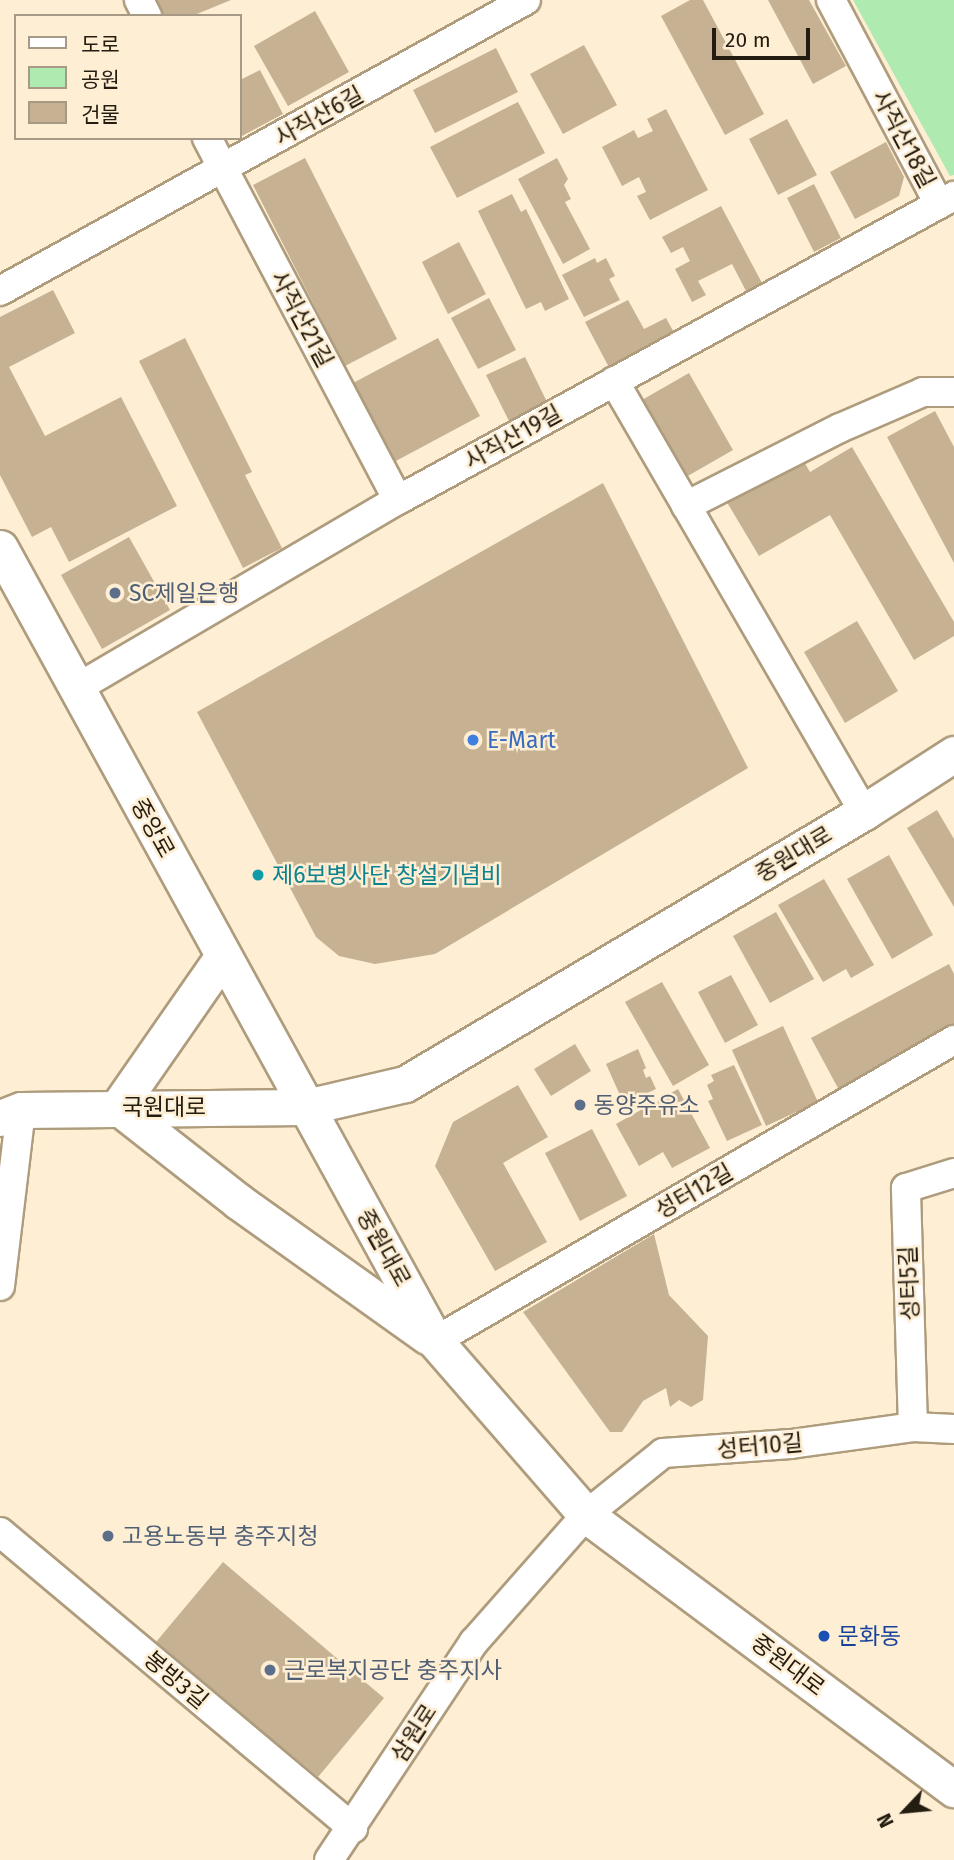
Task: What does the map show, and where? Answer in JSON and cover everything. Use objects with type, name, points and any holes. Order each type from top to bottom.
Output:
[{"type":"street","name":"사직산6길","points":[[0,291],[223,170],[496,7],[526,0]]},
{"type":"street","name":"사직산18길","points":[[831,0],[946,200]]},
{"type":"street","name":"사직산21길","points":[[208,140],[398,500]]},
{"type":"street","name":"사직산19길","points":[[77,688],[398,500],[946,200]]},
{"type":"street","points":[[614,382],[864,813]]},
{"type":"street","points":[[686,506],[840,428],[923,392],[954,392]]},
{"type":"street","name":"중앙로","points":[[0,548],[306,1107]]},
{"type":"street","name":"중원대로","points":[[954,754],[864,813],[405,1084],[306,1107],[435,1341],[586,1515],[954,1788]]},
{"type":"street","points":[[223,956],[118,1107],[239,1202],[435,1341]]},
{"type":"street","name":"성터12길","points":[[435,1341],[954,1040]]},
{"type":"street","name":"국원대로","points":[[7,1108],[306,1107]]},
{"type":"street","points":[[0,1286],[7,1108]]},
{"type":"street","name":"성터5길","points":[[913,1427],[906,1188],[954,1173]]},
{"type":"street","name":"성터10길","points":[[586,1515],[663,1453],[791,1444],[913,1427],[954,1429]]},
{"type":"street","name":"삼원로","points":[[329,1860],[353,1828],[474,1642],[586,1515]]},
{"type":"street","name":"봉방3길","points":[[0,1532],[353,1828]]},
{"type":"green space","points":[[853,0],[954,0],[954,175],[950,176]]},
{"type":"building","points":[[150,0],[231,0],[197,14],[155,14]]},
{"type":"building","points":[[690,0],[703,0],[764,114],[725,135],[661,16]]},
{"type":"building","points":[[768,0],[809,0],[846,66],[813,84]]},
{"type":"building","points":[[315,11],[349,72],[288,106],[254,46]]},
{"type":"building","points":[[584,45],[617,105],[563,134],[530,74]]},
{"type":"building","points":[[496,48],[518,92],[435,133],[413,90]]},
{"type":"building","points":[[260,70],[283,114],[242,136],[242,79]]},
{"type":"building","points":[[518,102],[545,153],[457,198],[430,147]]},
{"type":"building","points":[[666,109],[708,190],[650,220],[637,196],[646,192],[639,177],[622,186],[602,147],[634,130],[638,138],[653,131],[647,119]]},
{"type":"building","points":[[787,119],[817,175],[778,195],[749,139]]},
{"type":"building","points":[[886,142],[904,177],[899,196],[855,219],[830,172]]},
{"type":"building","points":[[305,158],[397,339],[345,366],[253,185]]},
{"type":"building","points":[[557,158],[568,179],[564,185],[571,199],[565,202],[590,249],[563,264],[518,179]]},
{"type":"building","points":[[814,184],[841,238],[814,252],[787,198]]},
{"type":"building","points":[[512,194],[521,212],[526,209],[569,299],[545,311],[541,302],[526,309],[478,211]]},
{"type":"building","points":[[721,206],[762,283],[746,291],[732,264],[698,281],[706,295],[692,302],[675,269],[690,261],[683,247],[671,253],[662,237]]},
{"type":"building","points":[[459,242],[486,294],[448,314],[422,262]]},
{"type":"building","points":[[595,258],[597,263],[606,258],[615,276],[609,279],[620,300],[584,317],[562,275]]},
{"type":"building","points":[[53,290],[75,333],[9,367],[45,436],[121,397],[177,506],[69,562],[51,527],[32,537],[0,475],[0,317]]},
{"type":"building","points":[[489,298],[516,350],[478,369],[451,318]]},
{"type":"building","points":[[628,300],[644,329],[666,318],[677,338],[612,373],[585,322]]},
{"type":"building","points":[[185,338],[252,472],[245,475],[282,548],[243,568],[139,361]]},
{"type":"building","points":[[438,338],[480,416],[394,462],[353,383]]},
{"type":"building","points":[[525,357],[547,402],[509,421],[486,375]]},
{"type":"building","points":[[689,373],[733,450],[686,477],[642,400]]},
{"type":"building","points":[[935,411],[954,447],[954,563],[887,437]]},
{"type":"building","points":[[852,447],[954,622],[954,636],[914,660],[830,515],[759,556],[725,499],[800,455],[810,472]]},
{"type":"building","name":"E-Mart","points":[[603,483],[748,768],[435,954],[375,964],[339,956],[316,937],[197,712]]},
{"type":"building","name":"SC제일은행","points":[[129,537],[170,610],[102,649],[61,575]]},
{"type":"building","points":[[857,621],[898,691],[845,723],[804,652]]},
{"type":"building","points":[[937,810],[954,839],[954,907],[907,828]]},
{"type":"building","points":[[889,855],[933,935],[892,959],[847,879]]},
{"type":"building","points":[[824,879],[874,965],[851,978],[846,969],[823,982],[778,905]]},
{"type":"building","points":[[776,912],[814,979],[770,1003],[733,936]]},
{"type":"building","points":[[949,964],[954,974],[954,1029],[839,1090],[811,1038]]},
{"type":"building","points":[[731,975],[758,1025],[725,1043],[698,992]]},
{"type":"building","points":[[662,982],[709,1065],[673,1086],[625,1002]]},
{"type":"building","points":[[783,1026],[818,1102],[766,1126],[732,1050]]},
{"type":"building","points":[[575,1044],[591,1071],[551,1096],[534,1069]]},
{"type":"building","points":[[638,1049],[646,1068],[643,1070],[646,1078],[650,1076],[656,1089],[624,1104],[606,1064]]},
{"type":"building","points":[[734,1065],[762,1125],[727,1141],[708,1101],[713,1099],[707,1085],[714,1081],[711,1075]]},
{"type":"building","points":[[518,1085],[548,1137],[503,1163],[547,1242],[495,1271],[435,1166],[453,1122]]},
{"type":"building","points":[[678,1089],[710,1148],[672,1168],[663,1152],[639,1166],[616,1124]]},
{"type":"building","points":[[592,1129],[627,1196],[580,1221],[545,1153]]},
{"type":"building","points":[[654,1234],[669,1295],[708,1336],[703,1400],[691,1407],[679,1400],[670,1407],[666,1388],[643,1401],[622,1432],[610,1432],[523,1312]]},
{"type":"building","name":"근로복지공단 충주지사","points":[[223,1562],[384,1698],[318,1777],[156,1642]]},
{"type":"place","name":"SC제일은행","points":[[115,593]]},
{"type":"place","name":"E-Mart","points":[[473,740]]},
{"type":"place","name":"제6보병사단 창설기념비","points":[[258,875]]},
{"type":"place","name":"동양주유소","points":[[580,1105]]},
{"type":"place","name":"고용노동부 충주지청","points":[[108,1536]]},
{"type":"place","name":"문화동","points":[[824,1636]]},
{"type":"place","name":"근로복지공단 충주지사","points":[[270,1670]]}]
